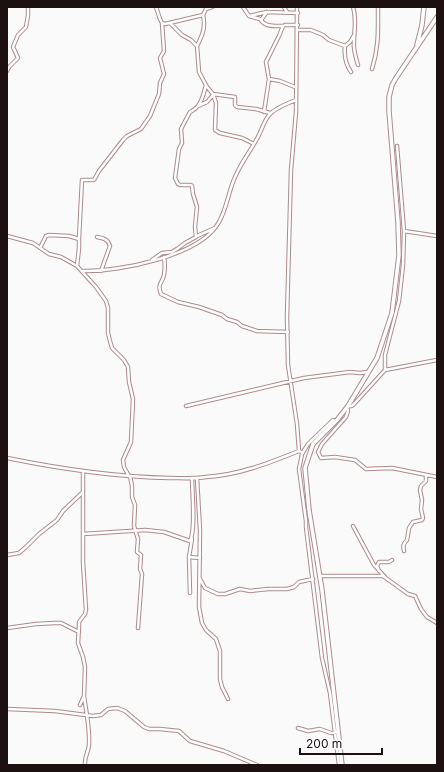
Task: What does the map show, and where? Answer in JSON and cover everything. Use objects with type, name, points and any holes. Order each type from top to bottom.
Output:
[{"type":"street","points":[[7,71],[9,66],[18,58],[13,47],[18,35],[26,27],[28,7]]},
{"type":"street","points":[[77,266],[80,248],[79,239],[82,180],[94,180],[99,171],[123,140],[127,136],[141,129],[146,123],[156,103],[164,74],[160,58],[164,51],[162,23],[156,7]]},
{"type":"street","points":[[212,7],[207,8],[203,15],[205,25],[204,32],[197,46],[199,72],[213,94],[216,108],[214,127],[216,132],[242,138],[254,144]]},
{"type":"street","points":[[242,7],[249,16],[261,20],[262,23],[266,25],[298,25]]},
{"type":"street","points":[[284,7],[287,12]]},
{"type":"street","points":[[297,7],[296,100],[291,170],[287,316],[290,382],[297,424],[299,451]]},
{"type":"street","points":[[353,7],[355,16],[354,43],[358,65]]},
{"type":"street","points":[[372,69],[377,54],[379,40],[378,7]]},
{"type":"street","points":[[416,48],[422,25],[424,7]]},
{"type":"street","points":[[249,16],[267,12],[298,13]]},
{"type":"street","points":[[261,20],[267,12]]},
{"type":"street","points":[[162,23],[170,23],[203,15]]},
{"type":"street","points":[[339,765],[320,576],[309,510],[305,468],[313,444],[348,407],[378,356],[392,313],[399,254],[398,222],[389,125],[390,97],[392,85],[396,78],[437,17]]},
{"type":"street","points":[[170,23],[182,35],[191,40],[197,46]]},
{"type":"street","points":[[264,112],[269,79],[266,62],[279,36],[282,26]]},
{"type":"street","points":[[297,30],[311,30],[323,35],[329,40],[345,46]]},
{"type":"street","points":[[345,46],[350,42],[355,32]]},
{"type":"street","points":[[345,46],[345,58],[351,72]]},
{"type":"street","points":[[269,79],[280,81],[296,87]]},
{"type":"street","points":[[197,236],[195,227],[197,207],[192,186],[180,185],[175,178],[178,166],[179,149],[182,142],[181,129],[190,112],[198,106],[202,99],[206,85]]},
{"type":"street","points":[[213,94],[234,97],[235,105],[237,107],[270,113],[296,100]]},
{"type":"street","points":[[198,106],[207,102],[213,94]]},
{"type":"street","points":[[83,271],[101,271],[151,261],[186,250],[198,244],[215,228],[219,222],[239,168],[254,144],[270,113]]},
{"type":"street","points":[[385,370],[385,360],[399,300],[404,265],[404,231],[397,146]]},
{"type":"street","points":[[151,261],[162,253],[172,252],[197,236],[215,228]]},
{"type":"street","points":[[404,231],[437,236]]},
{"type":"street","points":[[40,248],[46,236],[49,235],[69,236],[79,239]]},
{"type":"street","points":[[7,236],[33,243],[49,254],[62,257],[77,266],[83,271],[106,301],[108,308],[108,333],[112,348],[124,360],[128,367],[129,382],[134,407],[131,442],[123,464],[132,486],[132,497],[135,508],[134,526],[138,539],[138,552],[141,555],[140,570],[142,574],[138,628]]},
{"type":"street","points":[[97,237],[106,239],[110,246],[101,271]]},
{"type":"street","points":[[164,257],[164,276],[159,287],[161,294],[178,302],[222,315],[242,326],[257,331],[288,332]]},
{"type":"street","points":[[378,356],[385,360]]},
{"type":"street","points":[[348,407],[352,406],[385,370],[437,360]]},
{"type":"street","points":[[186,406],[304,378],[350,372],[368,372]]},
{"type":"street","points":[[348,407],[346,417],[322,444],[318,452],[321,458],[334,457],[355,460],[366,469],[392,468],[437,477]]},
{"type":"street","points":[[336,421],[333,420],[308,444],[303,453],[299,469],[322,658],[330,693],[342,765]]},
{"type":"street","points":[[7,458],[83,472],[129,476],[197,478],[244,470],[267,464],[299,451],[303,453]]},
{"type":"street","points":[[83,472],[83,534],[86,610],[80,622],[79,647],[84,657],[84,696],[89,743],[85,765]]},
{"type":"street","points":[[404,551],[403,546],[407,540],[409,528],[413,522],[422,520],[422,500],[420,490],[421,486],[426,481],[426,475]]},
{"type":"street","points":[[190,593],[189,557],[192,539],[192,478]]},
{"type":"street","points":[[197,478],[200,522],[198,598],[202,623],[206,630],[216,638],[220,651],[220,679],[228,699]]},
{"type":"street","points":[[7,555],[19,553],[56,520],[83,492]]},
{"type":"street","points":[[353,526],[366,552],[379,571],[408,594],[415,596],[421,609],[427,617],[437,623]]},
{"type":"street","points":[[83,534],[145,530],[164,532],[190,541],[192,539]]},
{"type":"street","points":[[189,557],[200,558]]},
{"type":"street","points":[[377,576],[379,575],[377,566],[379,562],[389,562],[392,560]]},
{"type":"street","points":[[320,576],[386,577]]},
{"type":"street","points":[[199,577],[205,588],[218,594],[225,594],[240,589],[250,591],[287,589],[294,587],[299,582],[313,579]]},
{"type":"street","points":[[7,628],[36,624],[61,623],[79,632]]},
{"type":"street","points":[[80,705],[84,696]]},
{"type":"street","points":[[7,709],[55,711],[99,716],[108,709],[120,709],[144,727],[149,729],[160,728],[179,731],[190,741],[224,751],[257,765]]},
{"type":"street","points":[[298,728],[309,731],[322,729],[331,733],[336,733]]}]
